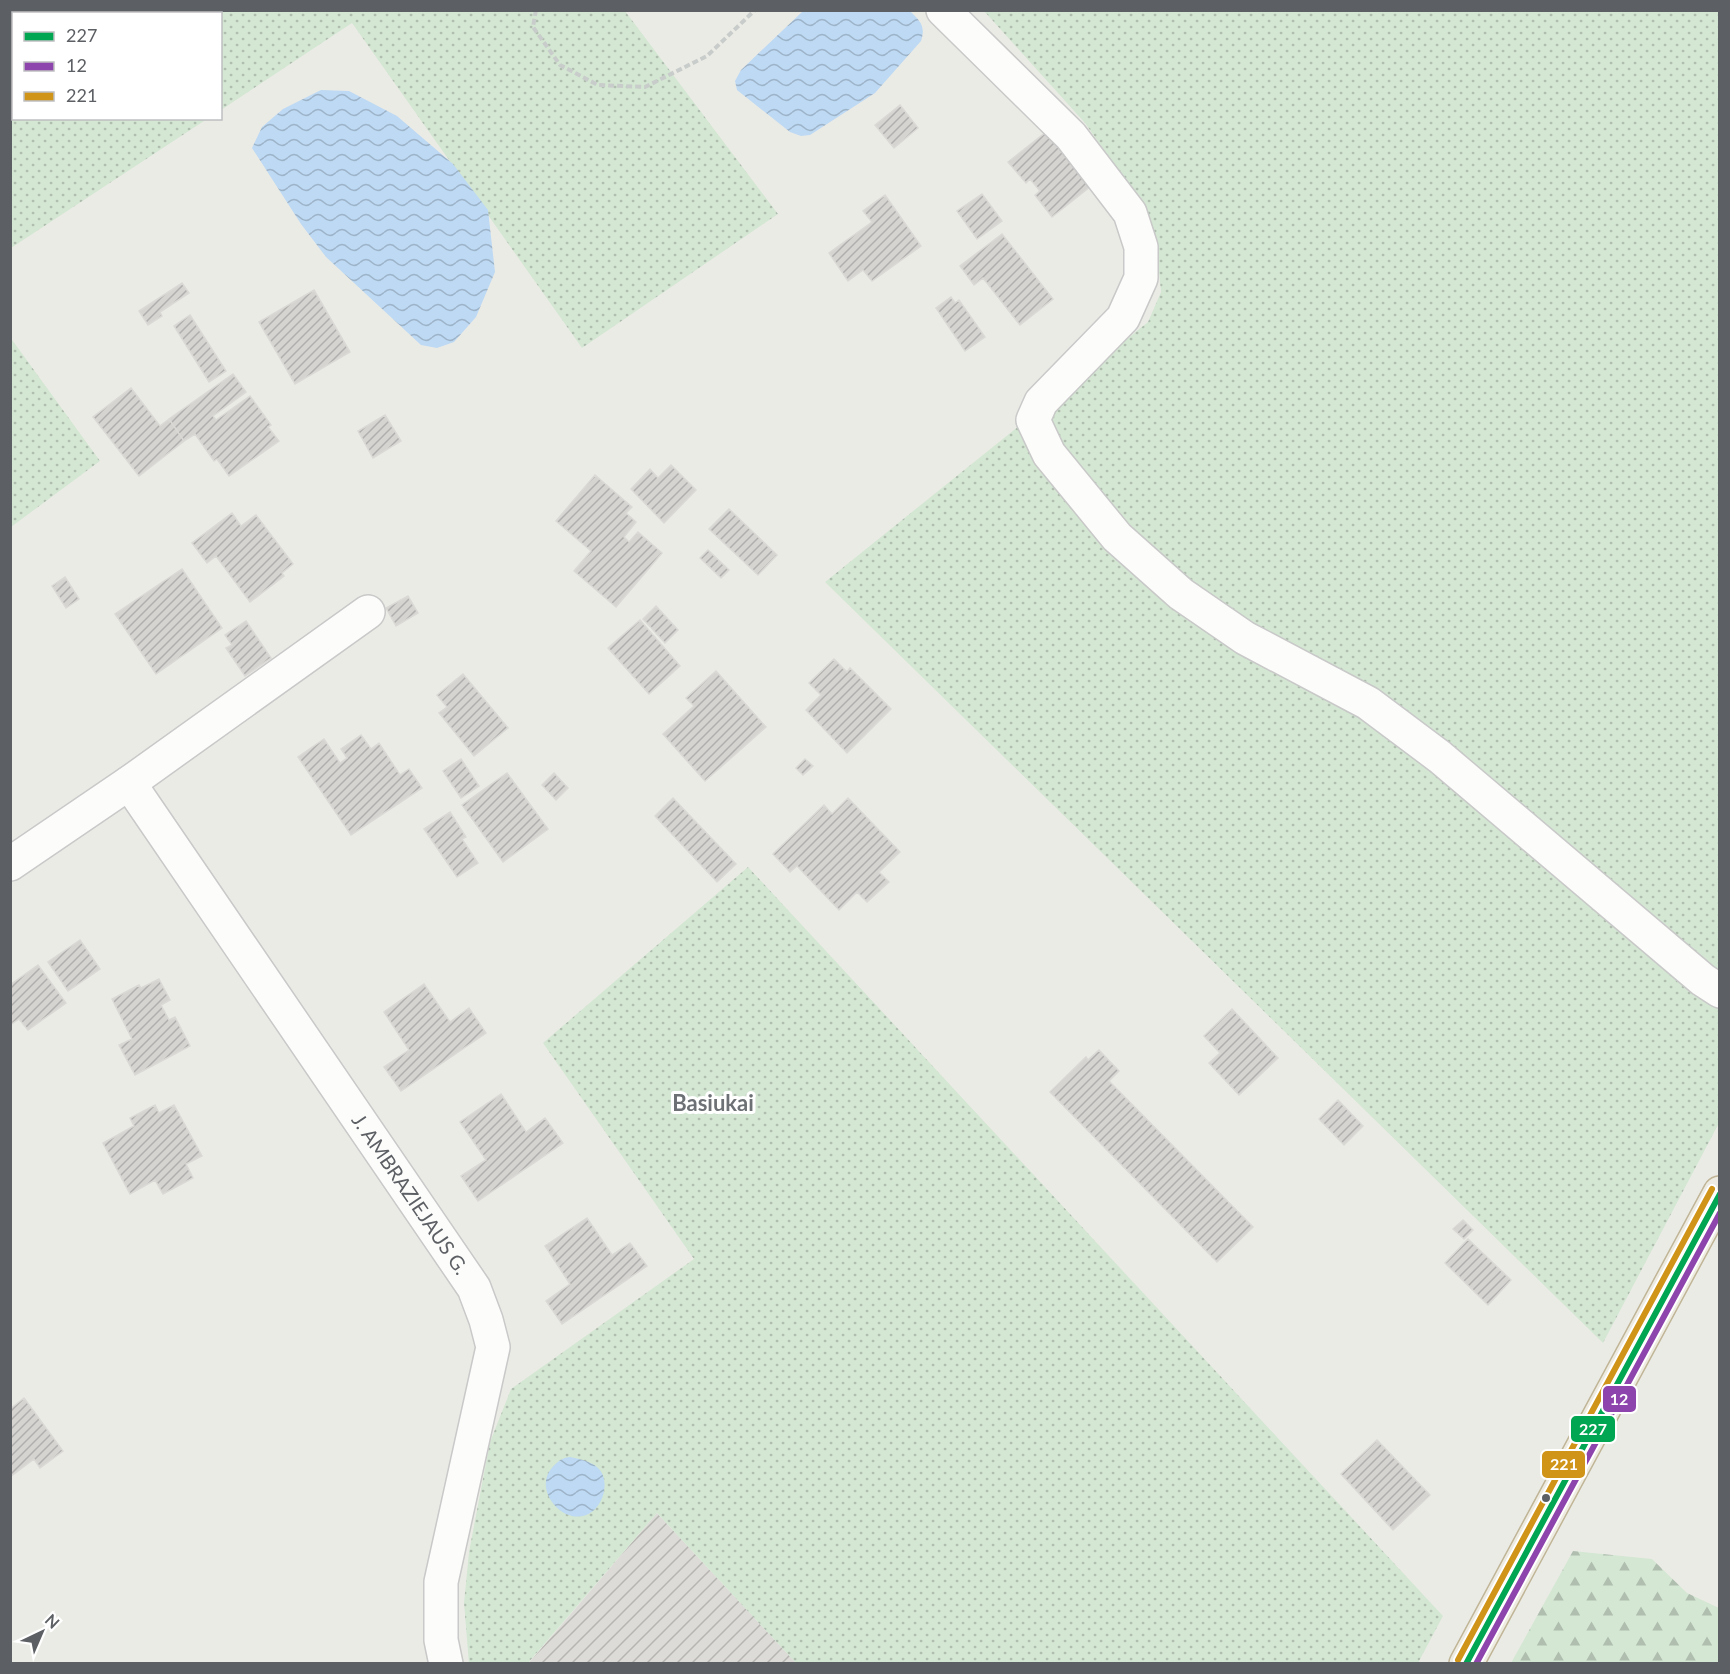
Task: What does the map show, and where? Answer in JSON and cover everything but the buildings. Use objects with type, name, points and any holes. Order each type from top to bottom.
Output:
[{"type":"highway","points":[[1466,1664],[1719,1193]]},
{"type":"street","points":[[943,10],[1071,136],[1130,213],[1141,247],[1141,278],[1123,318],[1041,402],[1033,420],[1049,454],[1117,537],[1180,594],[1245,638],[1368,703],[1440,757],[1703,980],[1719,991]]},
{"type":"street","points":[[10,864],[129,783],[369,612]]},
{"type":"street","name":"J. AMBRAZIEJAUS G.","points":[[129,783],[474,1288],[486,1320],[493,1347],[441,1582],[441,1640],[446,1664]]},
{"type":"path","points":[[536,10],[533,27],[560,65],[598,85],[645,87],[707,56],[755,10]]},
{"type":"shaded area","points":[[657,1513],[796,1663],[528,1664]]},
{"type":"green space","points":[[11,10],[625,11],[778,214],[582,348],[352,23],[222,109],[222,12],[12,12],[12,120],[205,120],[11,248]]},
{"type":"green space","points":[[984,11],[1719,11],[1719,1123],[1603,1343],[825,582],[1148,322],[1161,292],[1156,241],[1134,193],[1085,123]]},
{"type":"green space","points":[[10,337],[100,461],[11,527],[10,527]]},
{"type":"green space","points":[[748,867],[1443,1616],[1418,1663],[796,1663],[657,1513],[528,1663],[469,1664],[464,1603],[469,1552],[490,1442],[511,1389],[694,1259],[543,1043]]},
{"type":"green space","points":[[1573,1551],[1652,1559],[1687,1593],[1719,1608],[1719,1663],[1511,1663]]},
{"type":"water","points":[[803,11],[910,11],[919,21],[923,31],[921,41],[875,93],[810,135],[801,136],[790,132],[737,90],[735,81],[741,70]]},
{"type":"water","points":[[321,90],[349,91],[397,116],[453,164],[488,210],[495,272],[476,317],[454,342],[437,348],[421,345],[326,257],[301,224],[252,148],[262,127],[283,109]]},
{"type":"water","points":[[570,1457],[596,1466],[605,1483],[603,1496],[597,1507],[584,1516],[564,1513],[550,1498],[546,1488],[546,1479],[551,1469],[559,1461]]},
{"type":"transit line","name":"221","points":[[1458,1660],[1712,1189]]},
{"type":"transit line","name":"227","points":[[1466,1664],[1720,1194]]},
{"type":"transit line","name":"12","points":[[1476,1664],[1720,1213]]},
{"type":"district","name":"Basiukai","points":[[713,1103]]}]
